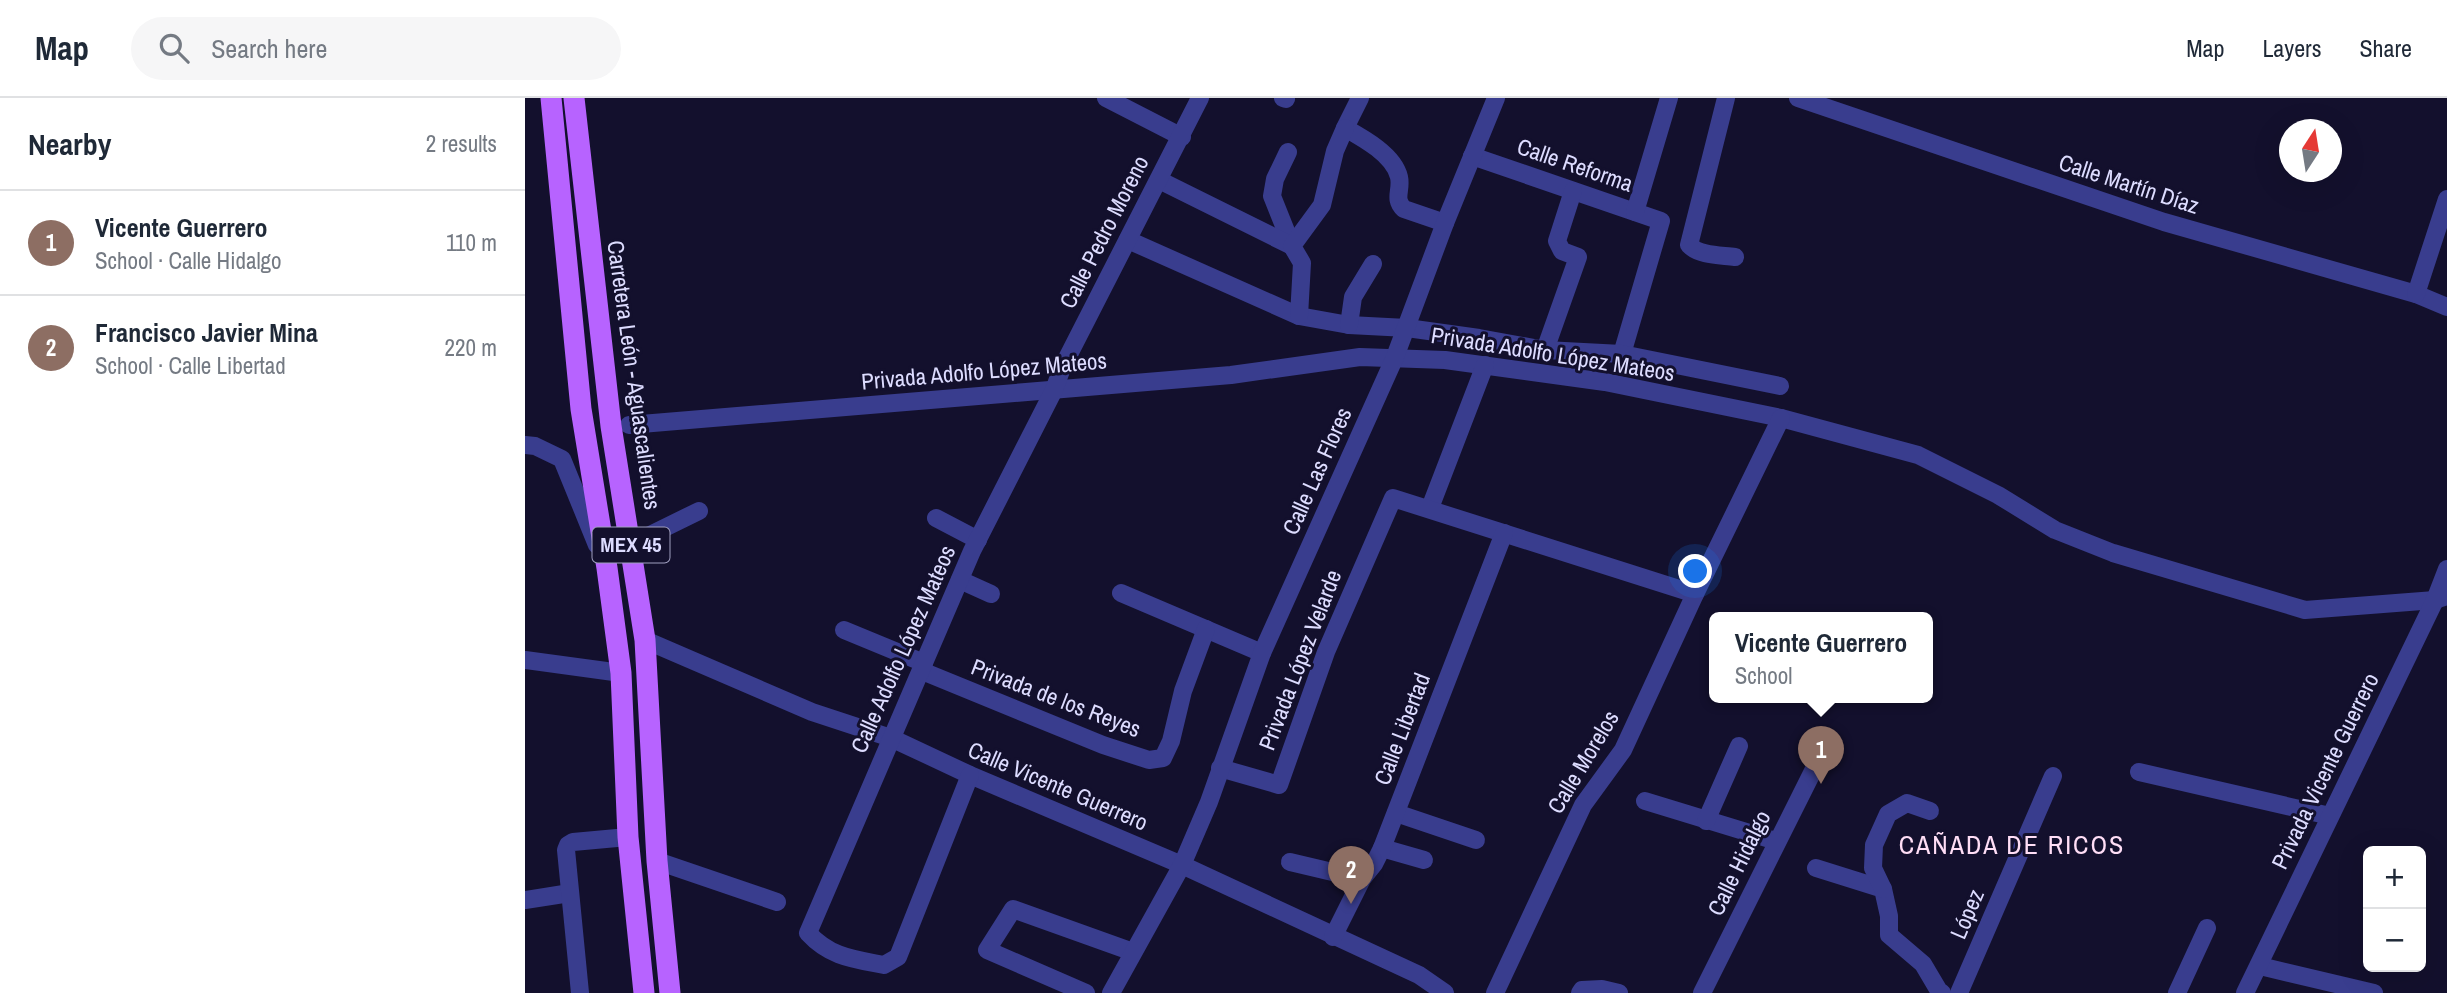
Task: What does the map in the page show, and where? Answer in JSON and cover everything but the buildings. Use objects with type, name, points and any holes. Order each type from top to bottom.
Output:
[{"type":"main road","name":"MEX 45","points":[[551,98],[581,409],[621,673],[628,837],[644,993]]},
{"type":"main road","name":"Carretera León - Aguascalientes","points":[[574,98],[611,426],[645,640],[657,860],[670,993]]},
{"type":"street","points":[[1106,98],[1182,137]]},
{"type":"street","name":"Calle Pedro Moreno","points":[[1054,390],[1062,368],[1200,98]]},
{"type":"street","points":[[1292,246],[1322,205],[1335,151],[1360,98]]},
{"type":"street","name":"Calle Las Flores","points":[[1111,993],[1182,864],[1209,802],[1262,653],[1396,354],[1444,223],[1496,98]]},
{"type":"street","points":[[1635,212],[1669,98]]},
{"type":"street","points":[[1726,98],[1689,245],[1692,249],[1704,253],[1735,257]]},
{"type":"street","name":"Calle Martín Díaz","points":[[1798,98],[2164,222],[2416,294],[2447,307]]},
{"type":"street","points":[[1345,128],[1373,143],[1390,162],[1399,177],[1399,205],[1444,223]]},
{"type":"street","points":[[1288,152],[1275,179],[1272,196],[1292,246],[1302,263],[1299,316]]},
{"type":"street","name":"Calle Reforma","points":[[1472,156],[1661,221],[1622,354]]},
{"type":"street","points":[[1159,180],[1292,246]]},
{"type":"street","points":[[1545,350],[1578,257],[1559,248],[1557,241],[1573,191]]},
{"type":"street","points":[[2416,294],[2444,218],[2447,199]]},
{"type":"street","points":[[1128,240],[1299,316],[1349,326],[1406,330],[1545,350],[1622,354],[1780,386]]},
{"type":"street","points":[[1349,326],[1353,297],[1373,264]]},
{"type":"street","name":"Privada Adolfo López Mateos","points":[[629,425],[1231,375],[1396,354],[1605,382],[1781,418],[1919,455],[1998,495],[2055,530],[2113,553],[2305,610],[2441,598]]},
{"type":"street","points":[[1485,365],[1430,508],[1695,594]]},
{"type":"street","name":"Calle Adolfo López Mateos","points":[[970,775],[898,957],[884,965],[845,957],[821,948],[808,933],[978,540],[1054,390]]},
{"type":"street","name":"Calle Morelos","points":[[1495,993],[1583,805],[1623,750],[1781,418]]},
{"type":"street","points":[[525,446],[535,446],[562,459],[607,568]]},
{"type":"street","name":"Privada López Velarde","points":[[1220,768],[1279,785],[1325,652],[1393,498],[1430,508]]},
{"type":"street","points":[[631,541],[650,535],[699,511]]},
{"type":"street","points":[[936,518],[978,540]]},
{"type":"street","name":"Calle Libertad","points":[[1333,937],[1361,878],[1374,864],[1382,848],[1504,533]]},
{"type":"street","name":"Privada Vicente Guerrero","points":[[2245,993],[2330,816],[2441,598],[2447,569]]},
{"type":"street","points":[[960,580],[991,594]]},
{"type":"street","points":[[1121,593],[1262,653]]},
{"type":"street","name":"Privada de los Reyes","points":[[923,667],[1103,745],[1149,760],[1163,758],[1171,741],[1182,691],[1206,629]]},
{"type":"street","points":[[844,631],[923,667]]},
{"type":"street","name":"Calle Vicente Guerrero","points":[[645,640],[812,712],[891,738],[970,775],[1182,864],[1419,975],[1445,993]]},
{"type":"street","points":[[525,660],[621,673]]},
{"type":"street","points":[[1706,821],[1739,746]]},
{"type":"street","name":"Calle Hidalgo","points":[[1702,993],[1821,755]]},
{"type":"street","points":[[2139,772],[2330,816]]},
{"type":"street","name":"López","points":[[1959,993],[2053,776]]},
{"type":"street","points":[[1645,801],[1776,841]]},
{"type":"street","points":[[1930,811],[1907,803],[1888,814],[1874,845],[1873,868],[1883,889],[1889,916],[1889,934],[1923,964],[1942,993]]},
{"type":"street","points":[[1396,813],[1476,840]]},
{"type":"street","points":[[580,993],[566,850],[573,842],[628,837]]},
{"type":"street","points":[[1382,848],[1424,860]]},
{"type":"street","points":[[657,860],[777,902]]},
{"type":"street","points":[[1290,862],[1361,878]]},
{"type":"street","points":[[1816,867],[1883,889]]},
{"type":"street","points":[[525,900],[570,893]]},
{"type":"street","points":[[1086,993],[987,950],[1013,909],[1133,952]]},
{"type":"street","points":[[2177,993],[2207,928]]},
{"type":"street","points":[[2260,965],[2374,993]]},
{"type":"street","points":[[1580,993],[1582,990],[1602,989],[1619,993]]},
{"type":"place","name":"Vicente Guerrero","points":[[1821,784]]},
{"type":"place","name":"Francisco Javier Mina","points":[[1351,904]]},
{"type":"district","name":"CAÑADA DE RICOS","points":[[2012,845]]}]
